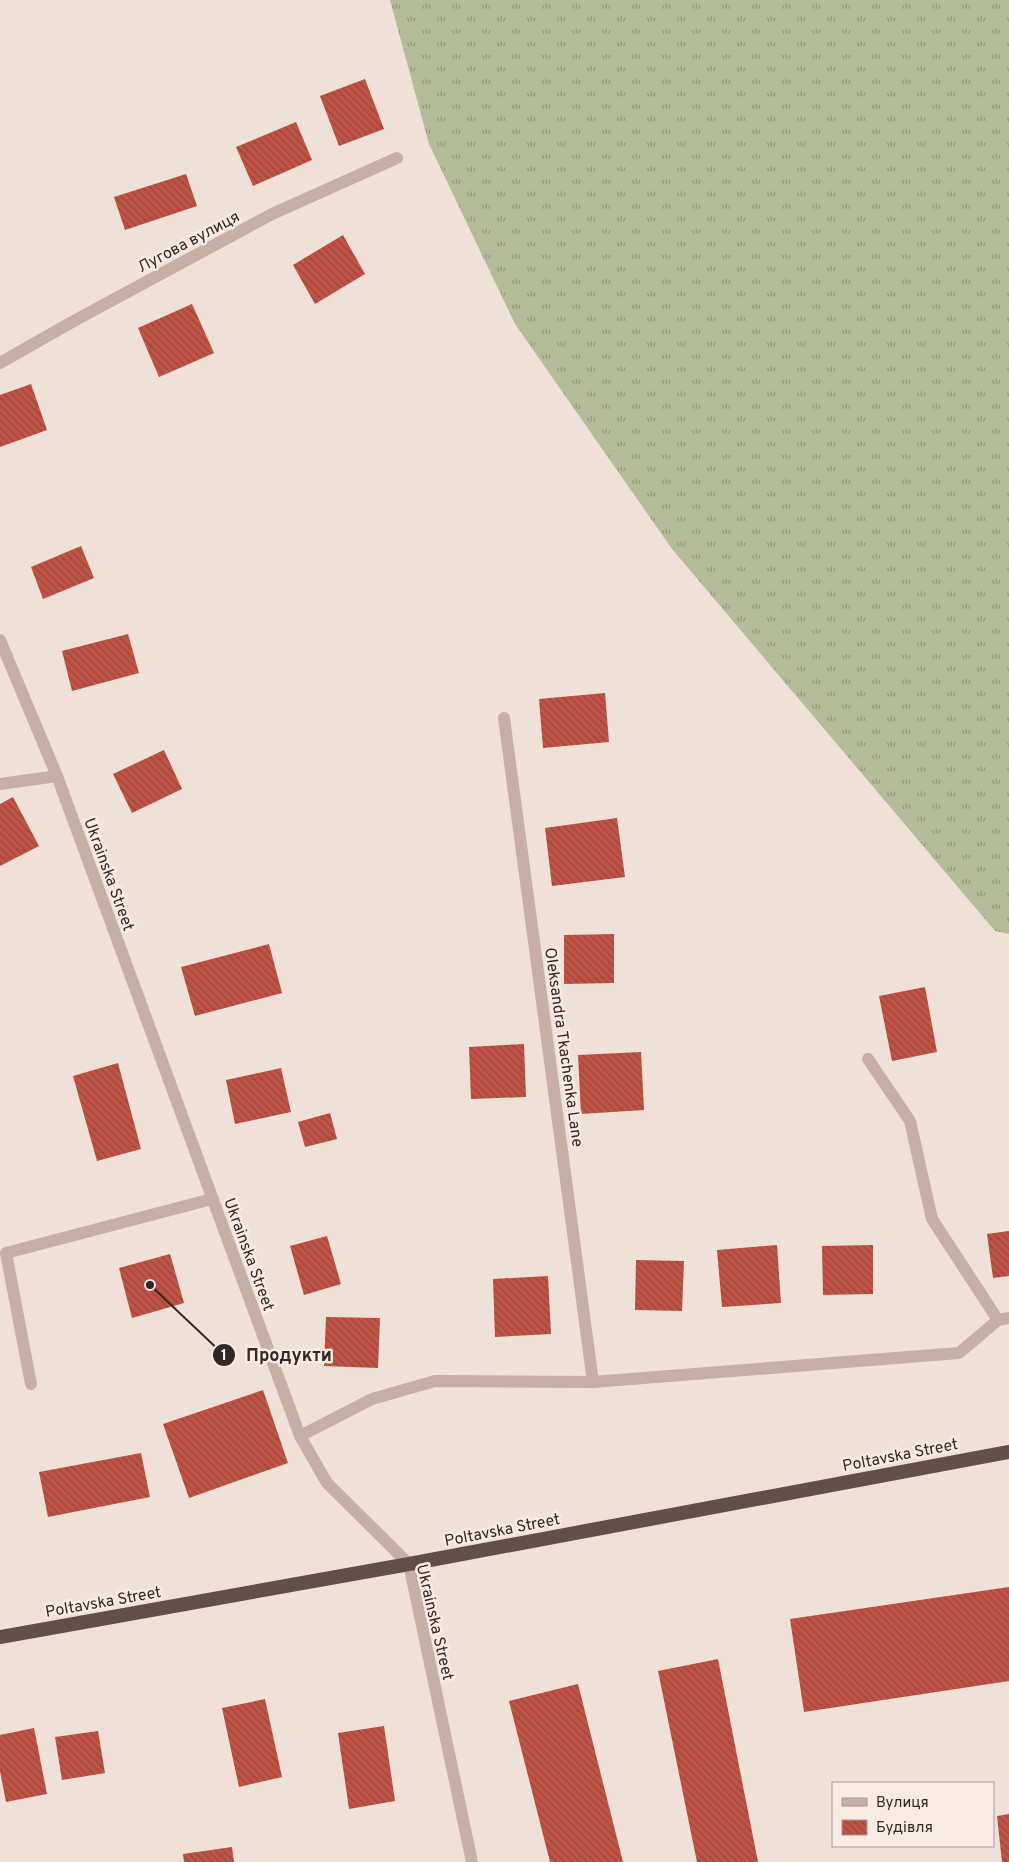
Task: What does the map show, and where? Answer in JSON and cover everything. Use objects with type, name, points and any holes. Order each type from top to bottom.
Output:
[{"type":"highway","name":"Poltavska Street","points":[[0,1638],[1009,1452]]},
{"type":"street","name":"Лугова вулиця","points":[[0,363],[272,214],[397,158]]},
{"type":"street","name":"Ukrainska Street","points":[[0,640],[57,776],[300,1436],[326,1482],[409,1564],[472,1862]]},
{"type":"street","name":"Oleksandra Tkachenka Lane","points":[[504,718],[593,1382]]},
{"type":"street","points":[[0,784],[57,776]]},
{"type":"street","points":[[300,1436],[372,1399],[434,1381],[593,1382],[958,1354],[1004,1319],[932,1219],[910,1121],[868,1059]]},
{"type":"street","points":[[30,1384],[6,1253],[212,1199]]},
{"type":"green space","points":[[390,0],[1009,0],[1009,934],[995,931],[672,549],[515,324],[429,144]]},
{"type":"building","points":[[365,79],[384,129],[339,146],[320,96]]},
{"type":"building","points":[[296,122],[312,160],[253,186],[236,147]]},
{"type":"building","points":[[186,174],[197,206],[125,230],[114,197]]},
{"type":"building","points":[[343,235],[365,274],[315,304],[293,265]]},
{"type":"building","points":[[192,304],[214,353],[159,377],[138,328]]},
{"type":"building","points":[[31,384],[47,430],[0,447],[0,395]]},
{"type":"building","points":[[81,546],[94,578],[43,599],[31,567]]},
{"type":"building","points":[[128,634],[139,673],[72,691],[62,651]]},
{"type":"building","points":[[605,693],[609,742],[543,748],[539,699]]},
{"type":"building","points":[[164,750],[182,789],[132,813],[113,774]]},
{"type":"building","points":[[13,797],[39,846],[0,866],[0,804]]},
{"type":"building","points":[[617,818],[625,877],[552,886],[545,828]]},
{"type":"building","points":[[614,934],[614,983],[564,984],[564,935]]},
{"type":"building","points":[[269,944],[282,993],[195,1016],[181,967]]},
{"type":"building","points":[[925,987],[937,1052],[892,1061],[879,996]]},
{"type":"building","points":[[524,1044],[526,1097],[471,1099],[469,1047]]},
{"type":"building","points":[[641,1052],[644,1110],[581,1114],[578,1055]]},
{"type":"building","points":[[118,1063],[141,1149],[97,1161],[73,1076]]},
{"type":"building","points":[[281,1068],[291,1112],[235,1124],[226,1080]]},
{"type":"building","points":[[330,1113],[337,1139],[305,1147],[298,1122]]},
{"type":"building","points":[[1009,1231],[1009,1276],[993,1278],[987,1234]]},
{"type":"building","points":[[327,1236],[341,1284],[304,1295],[290,1246]]},
{"type":"building","points":[[777,1245],[781,1303],[722,1307],[717,1250]]},
{"type":"building","points":[[873,1245],[873,1294],[823,1295],[822,1246]]},
{"type":"building","points":[[170,1254],[184,1303],[132,1318],[119,1268]]},
{"type":"building","points":[[636,1260],[684,1261],[682,1311],[635,1310]]},
{"type":"building","points":[[548,1276],[551,1334],[495,1337],[493,1279]]},
{"type":"building","points":[[326,1317],[380,1318],[378,1368],[324,1366]]},
{"type":"building","points":[[263,1390],[288,1463],[189,1498],[163,1424]]},
{"type":"building","points":[[141,1453],[150,1497],[48,1517],[39,1472]]},
{"type":"building","points":[[1009,1587],[1009,1681],[804,1712],[790,1619]]},
{"type":"building","points":[[718,1659],[758,1862],[697,1862],[658,1671]]},
{"type":"building","points":[[578,1684],[623,1862],[550,1862],[509,1701]]},
{"type":"building","points":[[265,1699],[282,1777],[239,1787],[222,1708]]},
{"type":"building","points":[[384,1726],[395,1801],[349,1809],[338,1733]]},
{"type":"building","points":[[34,1728],[47,1794],[6,1802],[0,1771],[0,1735]]},
{"type":"building","points":[[98,1731],[105,1773],[62,1780],[55,1737]]},
{"type":"building","points":[[1009,1814],[1009,1862],[1002,1862],[997,1816]]},
{"type":"building","points":[[232,1847],[234,1862],[184,1862],[183,1854]]},
{"type":"place","name":"Продукти","points":[[150,1285]]}]
